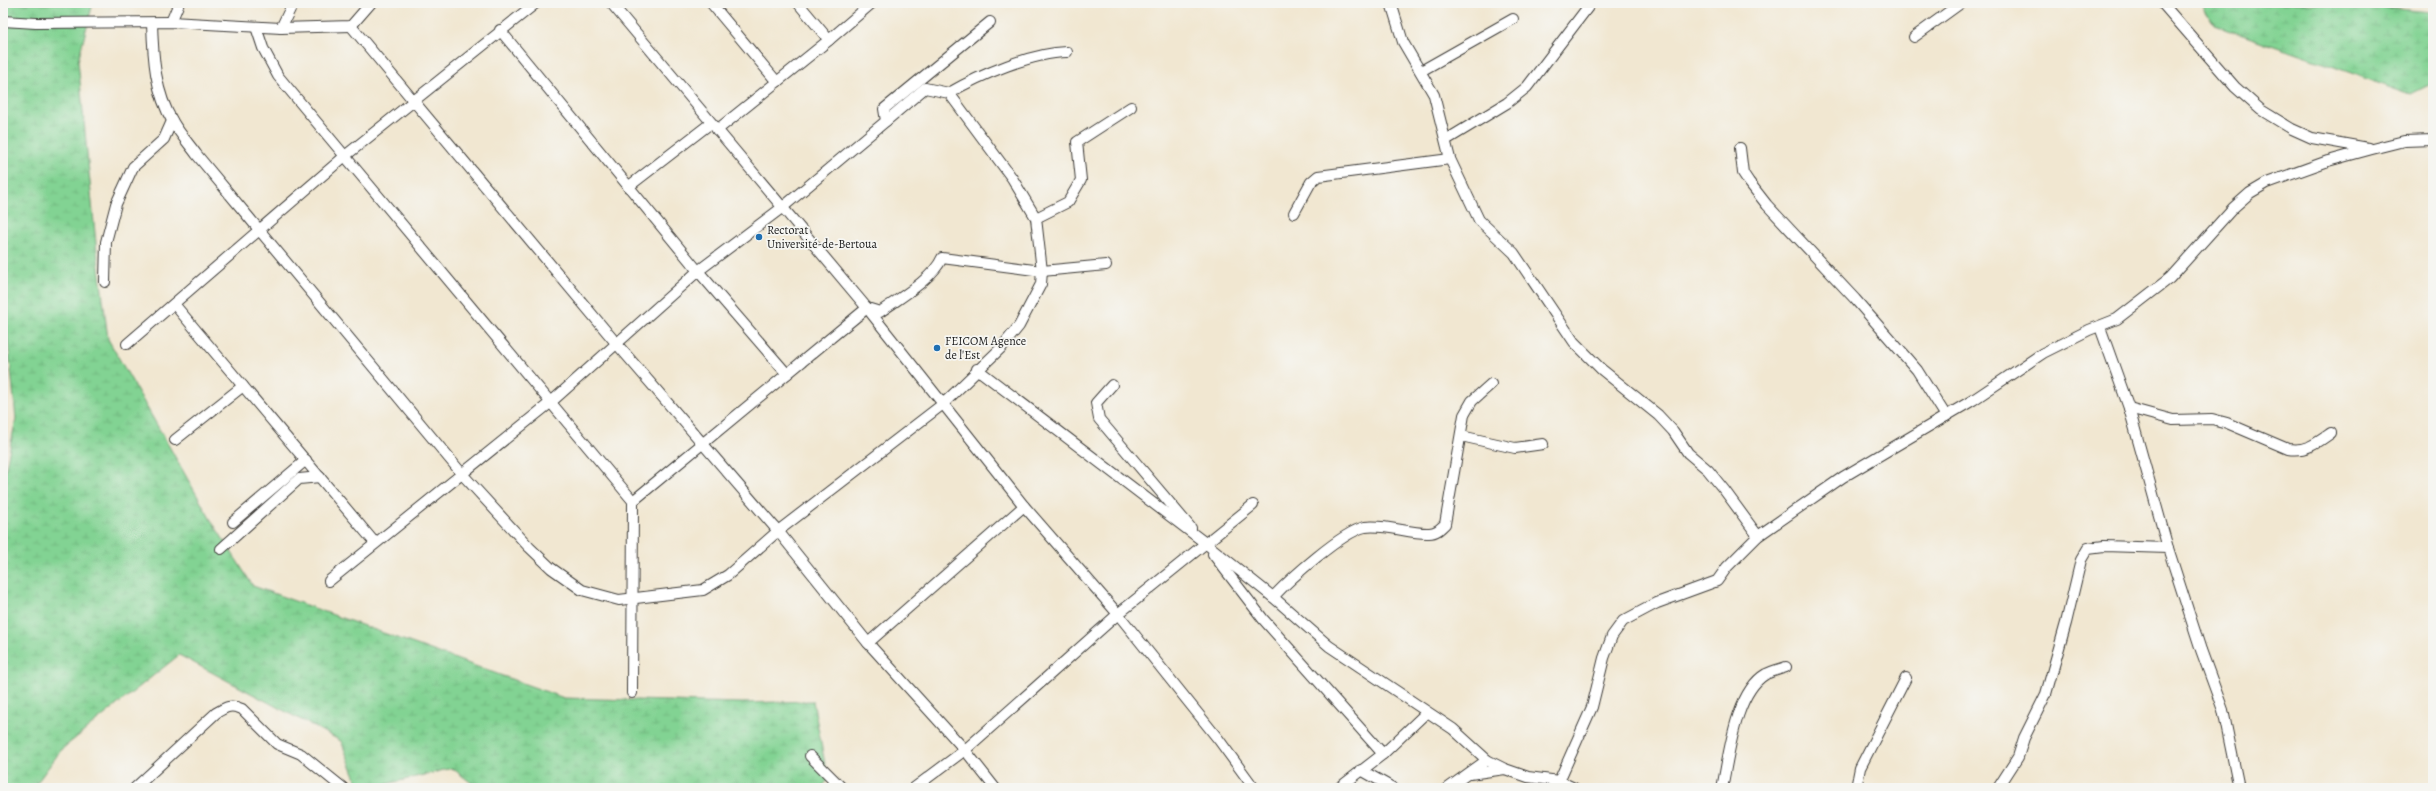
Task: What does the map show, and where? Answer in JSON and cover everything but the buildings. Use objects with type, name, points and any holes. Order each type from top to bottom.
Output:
[{"type":"street","points":[[171,22],[179,3]]},
{"type":"street","points":[[281,28],[292,3]]},
{"type":"street","points":[[3,21],[171,22],[281,28],[351,26],[371,3]]},
{"type":"street","points":[[127,344],[345,156],[416,101],[500,30],[536,3]]},
{"type":"street","points":[[611,3],[867,308],[1024,506],[1118,614],[1219,740],[1254,788]]},
{"type":"street","points":[[711,3],[777,82]]},
{"type":"street","points":[[798,3],[829,40]]},
{"type":"street","points":[[628,187],[777,82],[872,3]]},
{"type":"street","points":[[1391,3],[1403,42],[1434,95],[1450,159],[1479,220],[1514,253],[1574,342],[1601,369],[1658,415],[1673,431],[1688,453],[1708,470],[1758,536]]},
{"type":"street","points":[[1446,140],[1508,103],[1527,87],[1592,3]]},
{"type":"street","points":[[1914,37],[1961,3]]},
{"type":"street","points":[[2162,3],[2235,87],[2261,110],[2292,129],[2312,138],[2334,143],[2372,148]]},
{"type":"street","points":[[1421,71],[1513,18]]},
{"type":"street","points":[[886,121],[884,110],[990,22]]},
{"type":"street","points":[[152,23],[153,61],[157,80],[172,121],[197,155],[463,475],[551,568],[582,590],[619,600],[703,590],[728,574],[778,531],[943,404],[976,369],[1001,348],[1019,326],[1041,284],[1042,271],[1036,218],[1012,178],[949,93],[925,88],[783,207],[698,271],[550,403],[463,475],[375,543],[329,581]]},
{"type":"street","points":[[351,26],[416,101],[616,343],[703,442],[778,531],[868,643],[965,750],[995,788]]},
{"type":"street","points":[[256,27],[263,48],[278,76],[633,501],[632,693]]},
{"type":"street","points":[[500,30],[698,271],[787,374]]},
{"type":"street","points":[[949,93],[967,82],[1046,53],[1067,52]]},
{"type":"street","points":[[1036,218],[1068,202],[1081,180],[1077,142],[1131,107]]},
{"type":"street","points":[[105,282],[106,242],[116,204],[133,167],[164,139],[172,121]]},
{"type":"street","points":[[1559,781],[1592,707],[1604,658],[1612,636],[1623,621],[1657,603],[1702,588],[1717,581],[1727,567],[1758,536],[1843,477],[1946,416],[2043,353],[2089,330],[2118,319],[2170,278],[2233,208],[2250,193],[2267,183],[2328,161],[2372,148],[2404,141],[2433,140]]},
{"type":"street","points":[[2328,161],[2334,143]]},
{"type":"street","points":[[1740,148],[1743,173],[1758,193],[1896,345],[1917,370],[1946,416]]},
{"type":"street","points":[[1294,213],[1311,182],[1318,176],[1450,159]]},
{"type":"street","points":[[867,308],[880,312],[909,292],[939,264],[942,258],[1042,271],[1106,265]]},
{"type":"street","points":[[174,304],[375,543]]},
{"type":"street","points":[[633,501],[867,308]]},
{"type":"street","points":[[2100,327],[2129,408],[2168,548],[2222,710],[2239,788]]},
{"type":"street","points":[[976,369],[1204,542],[1273,597],[1329,646],[1426,713],[1453,729],[1487,760],[1505,770],[1528,777],[1559,781],[1574,788]]},
{"type":"street","points":[[1273,597],[1302,570],[1330,548],[1353,532],[1365,527],[1397,528],[1430,533],[1439,531],[1444,524],[1462,436],[1464,416],[1469,406],[1491,384]]},
{"type":"street","points":[[1112,385],[1096,403],[1099,418],[1204,542],[1263,619],[1383,754]]},
{"type":"street","points":[[175,440],[243,386]]},
{"type":"street","points":[[2129,408],[2173,420],[2212,419],[2227,423],[2288,449],[2307,449],[2331,433]]},
{"type":"street","points":[[1462,436],[1515,448],[1543,444]]},
{"type":"street","points":[[233,522],[306,460]]},
{"type":"street","points":[[221,549],[299,479],[320,477]]},
{"type":"street","points":[[914,788],[965,750],[1118,614],[1204,542],[1253,505]]},
{"type":"street","points":[[868,643],[1024,506]]},
{"type":"street","points":[[1998,788],[2018,757],[2024,738],[2046,694],[2081,560],[2088,548],[2104,546],[2168,548]]},
{"type":"street","points":[[1722,788],[1737,719],[1747,692],[1765,675],[1786,667]]},
{"type":"street","points":[[1856,788],[1860,768],[1906,678]]},
{"type":"street","points":[[135,788],[216,713],[228,706],[235,706],[242,709],[277,744],[301,754],[343,788]]},
{"type":"street","points":[[1339,788],[1383,754],[1426,713]]},
{"type":"street","points":[[810,756],[842,788]]},
{"type":"street","points":[[1448,788],[1487,760]]},
{"type":"street","points":[[1362,770],[1393,788]]},
{"type":"street","points":[[1467,775],[1505,770]]},
{"type":"green space","points":[[3,3],[93,3],[78,61],[96,243],[108,339],[211,520],[253,586],[564,698],[742,703],[813,701],[828,780],[821,788],[478,788],[452,768],[371,788],[360,788],[341,741],[179,655],[62,749],[33,788],[3,788],[3,481],[16,419],[3,292]]},
{"type":"green space","points":[[2201,3],[2370,3],[2377,7],[2433,12],[2433,83],[2411,94],[2214,25]]},
{"type":"place","name":"Rectorat Université-de-Bertoua","points":[[759,237]]},
{"type":"place","name":"FEICOM Agence de l'Est","points":[[937,348]]}]
